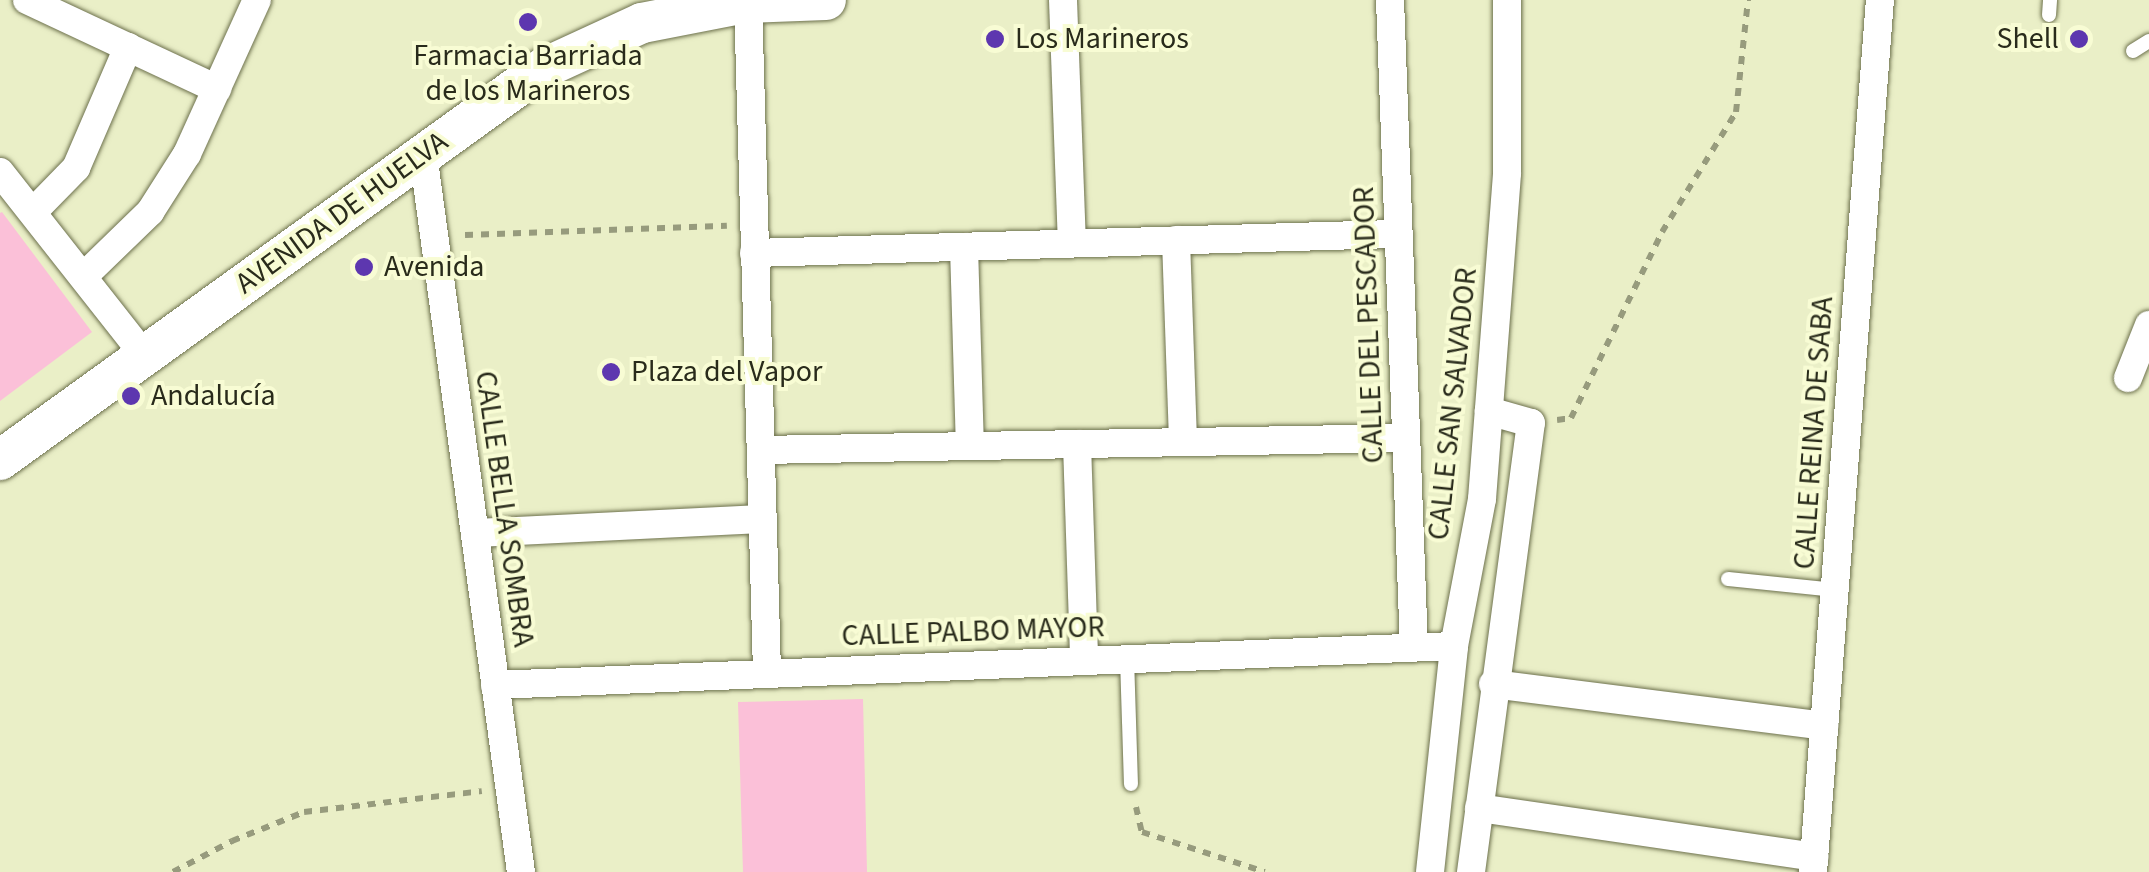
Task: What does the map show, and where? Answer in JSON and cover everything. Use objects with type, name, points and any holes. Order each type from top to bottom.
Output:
[{"type":"street","points":[[28,0],[217,89]]},
{"type":"street","points":[[85,275],[150,212],[188,154],[257,0]]},
{"type":"street","name":"AVENIDA DE HUELVA","points":[[0,460],[542,69],[642,24],[747,2],[826,0]]},
{"type":"street","points":[[1062,0],[1072,243]]},
{"type":"street","name":"CALLE DEL PESCADOR","points":[[1390,0],[1414,647]]},
{"type":"street","name":"CALLE SAN SALVADOR","points":[[1430,872],[1454,646],[1482,499],[1507,172],[1507,0]]},
{"type":"street","name":"CALLE REINA DE SABA","points":[[1814,864],[1880,0]]},
{"type":"street","points":[[747,2],[767,672]]},
{"type":"street","points":[[33,212],[76,168],[128,47]]},
{"type":"street","name":"CALLE BELLA SOMBRA","points":[[423,154],[521,872]]},
{"type":"street","points":[[0,172],[146,356]]},
{"type":"street","points":[[754,239],[964,247],[1396,234]]},
{"type":"street","points":[[1176,240],[1183,442]]},
{"type":"street","points":[[964,247],[970,446]]},
{"type":"street","points":[[2128,378],[2149,325]]},
{"type":"street","points":[[1471,872],[1493,684],[1531,423],[1489,412]]},
{"type":"street","points":[[761,450],[1406,438]]},
{"type":"street","points":[[1077,444],[1084,660]]},
{"type":"street","points":[[475,533],[762,518]]},
{"type":"street","name":"CALLE PALBO MAYOR","points":[[496,685],[1454,646]]},
{"type":"street","points":[[1493,684],[1824,726]]},
{"type":"street","points":[[1479,808],[1814,864]]},
{"type":"lane","points":[[2133,51],[2149,41]]},
{"type":"lane","points":[[1728,580],[1834,590]]},
{"type":"lane","points":[[1126,658],[1131,784]]},
{"type":"path","points":[[1531,423],[1571,418],[1662,232],[1736,112],[1748,0]]},
{"type":"path","points":[[434,236],[754,239]]},
{"type":"path","points":[[1131,784],[1142,832],[1264,872]]},
{"type":"path","points":[[173,872],[232,840],[304,812],[510,788]]},
{"type":"shaded area","points":[[0,213],[92,332],[0,401]]},
{"type":"shaded area","points":[[863,699],[867,872],[743,872],[738,702]]},
{"type":"place","name":"Farmacia Barriada de los Marineros","points":[[528,22]]},
{"type":"place","name":"Los Marineros","points":[[995,39]]},
{"type":"place","name":"Shell","points":[[2079,39]]},
{"type":"place","name":"Avenida","points":[[364,267]]},
{"type":"place","name":"Plaza del Vapor","points":[[611,372]]},
{"type":"place","name":"Andalucía","points":[[131,396]]}]
